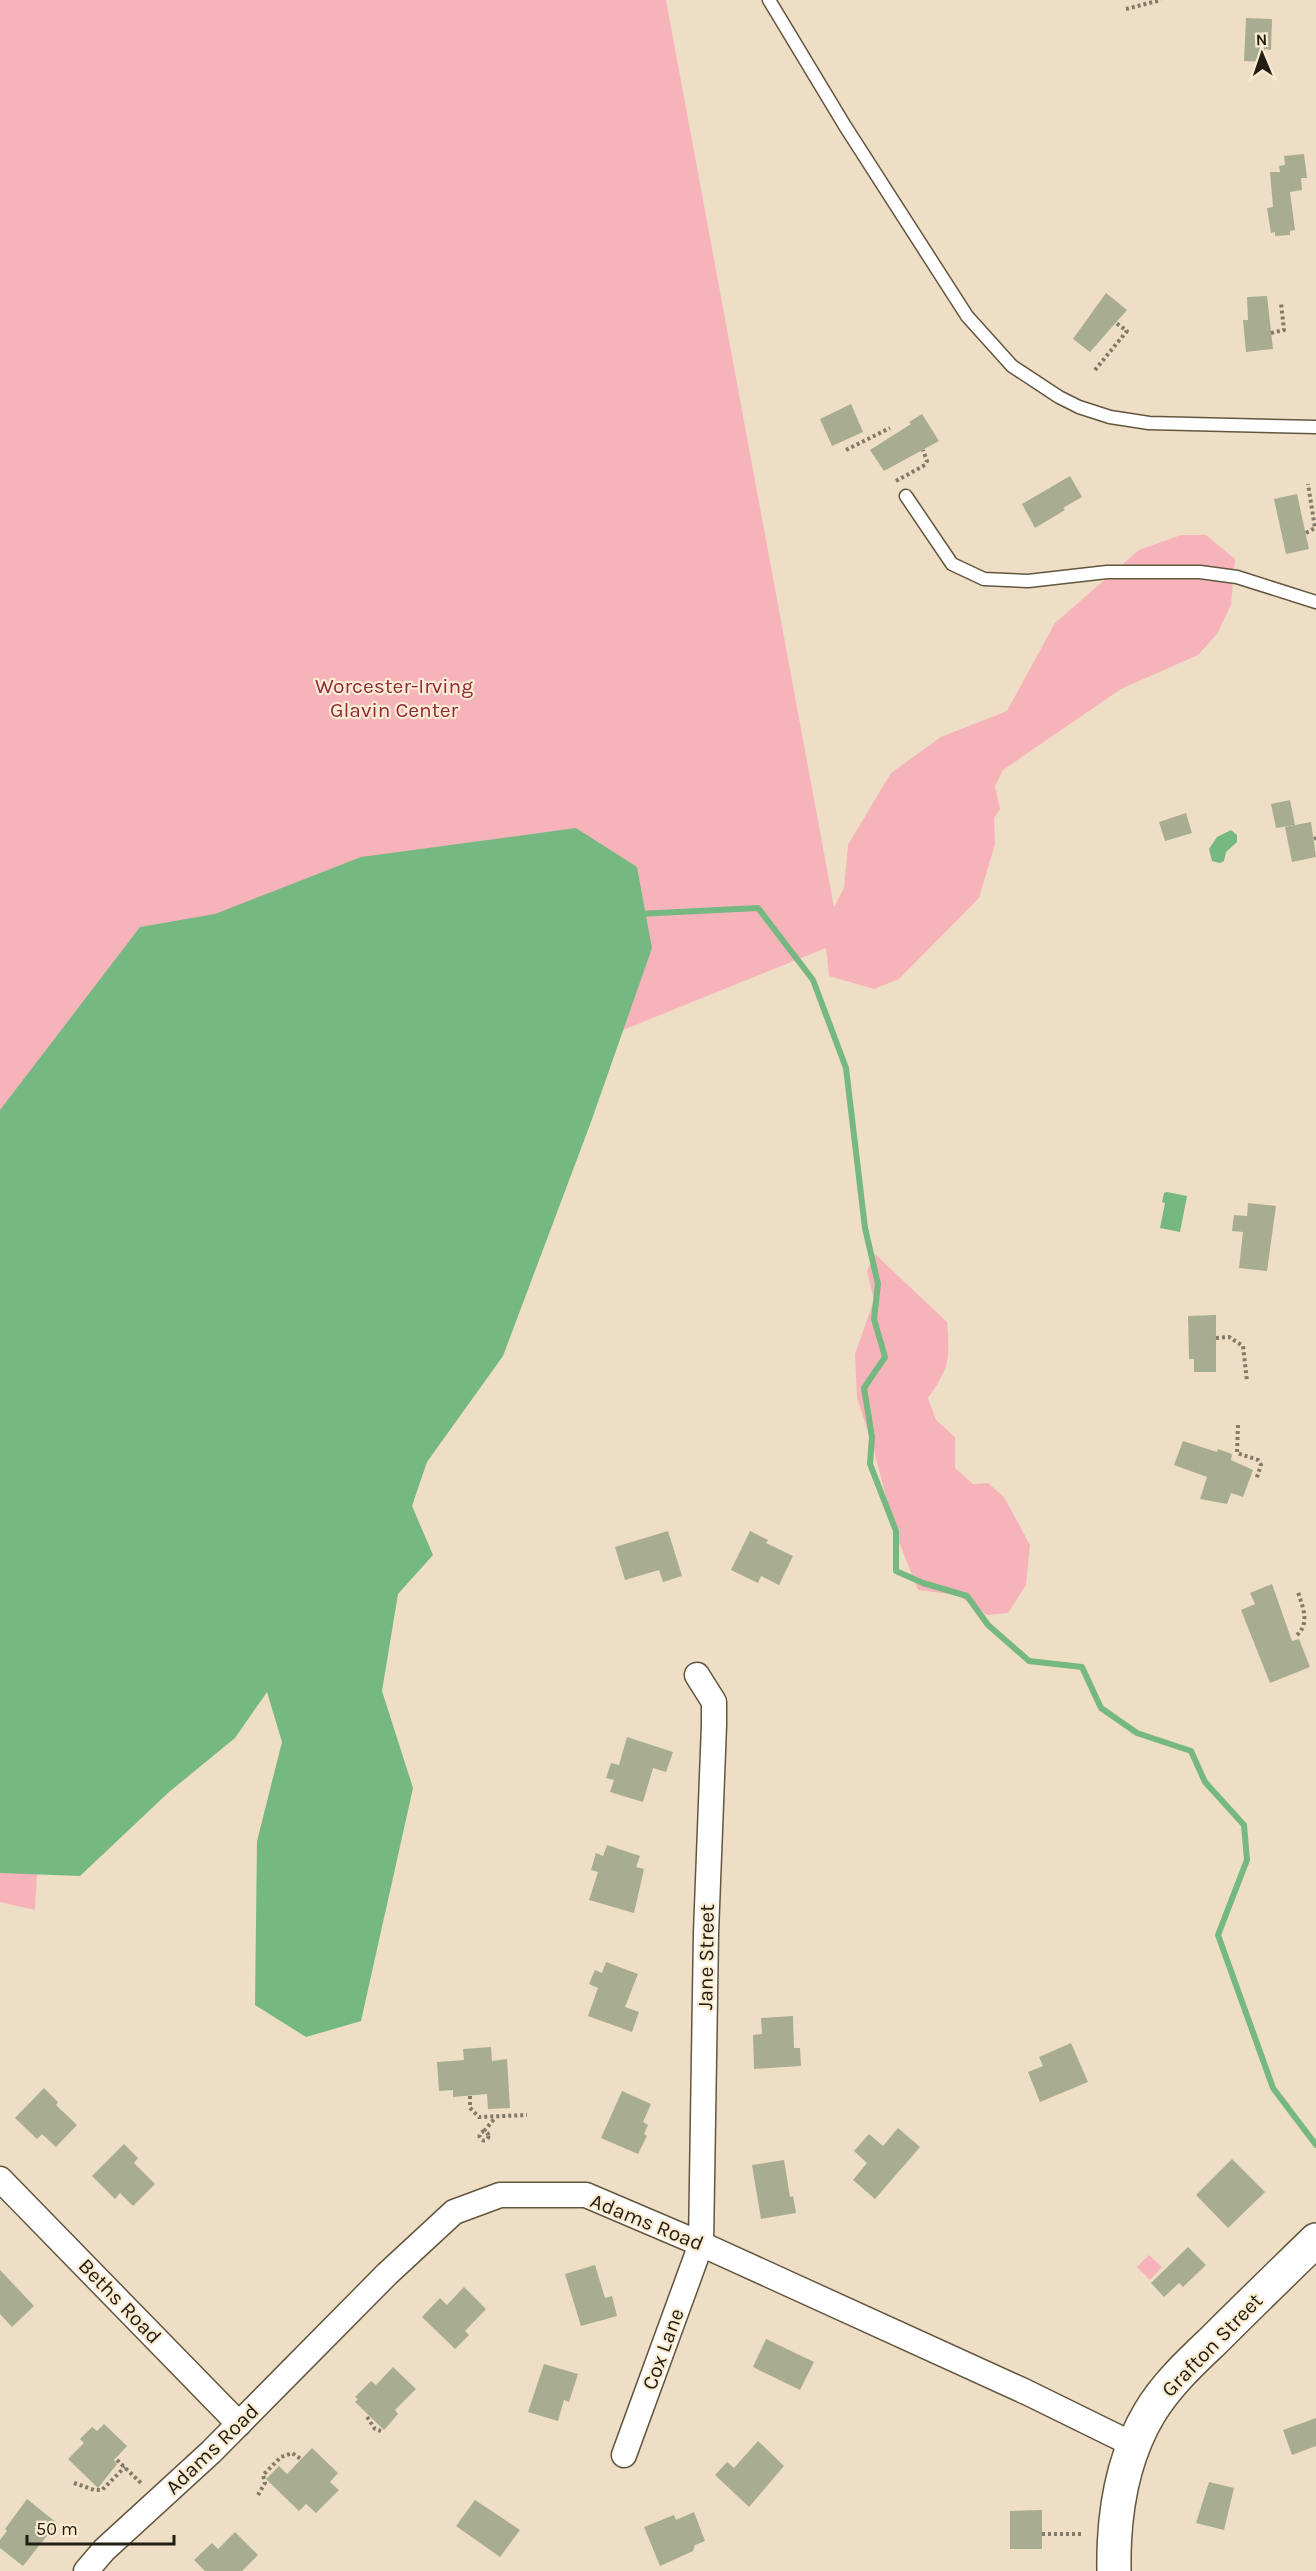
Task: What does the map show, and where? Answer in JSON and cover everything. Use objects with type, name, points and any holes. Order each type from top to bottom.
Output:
[{"type":"street","name":"Jane Street","points":[[697,1675],[714,1702],[706,1933],[701,2244]]},
{"type":"street","name":"Beths Road","points":[[0,2179],[239,2424]]},
{"type":"street","name":"Adams Road","points":[[86,2571],[104,2550],[239,2424],[387,2274],[454,2212],[500,2195],[586,2195],[701,2244],[1026,2392],[1134,2445]]},
{"type":"street","name":"Grafton Street","points":[[1113,2571],[1115,2516],[1120,2488],[1134,2445],[1150,2412],[1167,2387],[1316,2240]]},
{"type":"street","name":"Cox Lane","points":[[624,2455],[701,2244]]},
{"type":"lane","points":[[769,0],[845,126],[967,316],[1011,366],[1059,397],[1110,417],[1149,423],[1316,427]]},
{"type":"lane","points":[[906,496],[952,564],[984,579],[1029,580],[1107,572],[1200,572],[1237,577],[1316,602]]},
{"type":"path","points":[[1126,9],[1161,0]]},
{"type":"path","points":[[1271,333],[1284,330],[1281,303]]},
{"type":"path","points":[[1095,370],[1127,331],[1116,323]]},
{"type":"path","points":[[846,450],[890,428]]},
{"type":"path","points":[[896,481],[925,465],[927,461],[923,450]]},
{"type":"path","points":[[1306,532],[1315,528],[1308,484]]},
{"type":"path","points":[[1216,1338],[1229,1337],[1243,1346],[1247,1381]]},
{"type":"path","points":[[1238,1425],[1237,1453],[1258,1460],[1261,1465],[1256,1480]]},
{"type":"path","points":[[1297,1635],[1304,1628],[1305,1619],[1298,1592]]},
{"type":"path","points":[[470,2096],[473,2113],[478,2117],[527,2115]]},
{"type":"path","points":[[484,2131],[495,2117]]},
{"type":"path","points":[[367,2417],[375,2429],[381,2431]]},
{"type":"path","points":[[258,2494],[265,2483],[263,2475],[281,2457],[292,2453],[301,2459]]},
{"type":"path","points":[[117,2460],[143,2485]]},
{"type":"path","points":[[74,2483],[94,2490],[102,2490],[125,2467]]},
{"type":"path","points":[[1042,2534],[1083,2534]]},
{"type":"green space","name":"Worcester-Irving Glavin Center","points":[[0,0],[666,0],[834,907],[844,888],[848,845],[891,773],[941,737],[1007,711],[1055,623],[1139,550],[1181,535],[1206,535],[1235,559],[1231,605],[1217,634],[1198,655],[1121,689],[1003,770],[995,786],[1000,809],[994,818],[995,844],[979,898],[899,979],[874,989],[829,976],[826,948],[71,1253],[35,1910],[0,1902]]},
{"type":"green space","points":[[875,1254],[947,1322],[947,1362],[941,1378],[928,1398],[936,1420],[955,1437],[955,1468],[973,1484],[988,1483],[1004,1497],[1030,1545],[1026,1585],[1008,1613],[987,1615],[958,1595],[918,1590],[895,1532],[873,1447],[857,1398],[855,1354],[874,1300],[867,1271]]},
{"type":"green space","points":[[1149,2255],[1162,2267],[1150,2280],[1137,2267]]},
{"type":"shaded area","points":[[576,828],[637,867],[652,948],[591,1122],[503,1356],[427,1462],[412,1506],[433,1555],[398,1594],[382,1691],[413,1788],[361,2021],[306,2037],[255,2005],[257,1841],[282,1742],[267,1692],[235,1738],[169,1792],[80,1876],[0,1873],[0,1110],[140,927],[215,914],[361,857]]},
{"type":"shaded area","points":[[1231,830],[1237,835],[1237,842],[1226,852],[1224,861],[1220,863],[1212,861],[1209,849],[1217,837]]},
{"type":"shaded area","points":[[1164,1193],[1187,1196],[1180,1232],[1160,1228],[1165,1203],[1162,1202]]},
{"type":"building","points":[[1246,18],[1272,19],[1271,50],[1265,49],[1265,62],[1244,61]]},
{"type":"building","points":[[1304,154],[1307,178],[1301,178],[1302,190],[1290,192],[1295,230],[1290,231],[1290,235],[1275,236],[1275,232],[1271,233],[1267,208],[1273,207],[1270,172],[1280,172],[1279,166],[1285,165],[1284,156]]},
{"type":"building","points":[[1106,293],[1127,310],[1090,352],[1073,339]]},
{"type":"building","points":[[1267,296],[1273,349],[1246,352],[1243,320],[1248,320],[1247,297]]},
{"type":"building","points":[[851,404],[863,432],[832,446],[820,419]]},
{"type":"building","points":[[922,414],[939,441],[884,471],[870,450],[911,424],[909,422]]},
{"type":"building","points":[[1070,476],[1082,497],[1035,528],[1022,504]]},
{"type":"building","points":[[1297,494],[1309,549],[1286,554],[1274,499]]},
{"type":"building","points":[[1290,800],[1295,825],[1276,828],[1271,804]]},
{"type":"building","points":[[1186,813],[1192,833],[1165,841],[1159,822]]},
{"type":"building","points":[[1311,822],[1316,857],[1292,862],[1285,827]]},
{"type":"building","points":[[1248,1203],[1276,1206],[1267,1271],[1239,1268],[1243,1232],[1232,1231],[1234,1215],[1247,1216]]},
{"type":"building","points":[[1216,1315],[1216,1372],[1194,1372],[1194,1359],[1189,1359],[1188,1316]]},
{"type":"building","points":[[1183,1441],[1217,1452],[1218,1449],[1232,1454],[1231,1460],[1253,1470],[1243,1497],[1231,1493],[1227,1504],[1200,1499],[1207,1477],[1174,1465]]},
{"type":"building","points":[[668,1531],[682,1576],[663,1582],[659,1570],[625,1580],[615,1547]]},
{"type":"building","points":[[750,1531],[768,1540],[766,1543],[793,1556],[779,1585],[761,1576],[758,1583],[731,1570]]},
{"type":"building","points":[[1272,1584],[1292,1641],[1299,1639],[1310,1667],[1270,1683],[1241,1610],[1255,1604],[1250,1593]]},
{"type":"building","points":[[627,1737],[673,1752],[666,1772],[653,1768],[643,1802],[610,1792],[614,1780],[606,1778],[611,1763],[619,1765]]},
{"type":"building","points":[[607,1845],[640,1856],[636,1867],[644,1869],[634,1913],[589,1900],[598,1872],[591,1870],[596,1853],[603,1856]]},
{"type":"building","points":[[606,1962],[638,1974],[625,2007],[639,2012],[632,2032],[588,2016],[598,1988],[589,1984],[595,1970],[602,1973]]},
{"type":"building","points":[[793,2016],[794,2048],[800,2048],[801,2066],[754,2069],[753,2035],[762,2034],[761,2018]]},
{"type":"building","points":[[1071,2043],[1088,2082],[1040,2102],[1028,2072],[1043,2066],[1039,2057]]},
{"type":"building","points":[[491,2047],[492,2061],[507,2059],[510,2108],[488,2109],[487,2094],[453,2097],[453,2090],[439,2091],[437,2062],[464,2060],[463,2049]]},
{"type":"building","points":[[44,2088],[58,2102],[56,2105],[77,2125],[56,2147],[42,2134],[37,2139],[15,2118]]},
{"type":"building","points":[[622,2091],[651,2104],[643,2122],[648,2125],[644,2134],[647,2136],[638,2154],[601,2138]]},
{"type":"building","points":[[898,2128],[920,2147],[875,2199],[853,2180],[867,2163],[854,2151],[869,2134],[883,2146]]},
{"type":"building","points":[[124,2144],[138,2158],[134,2163],[155,2184],[133,2206],[120,2193],[115,2199],[92,2176]]},
{"type":"building","points":[[1232,2159],[1265,2192],[1228,2228],[1196,2195]]},
{"type":"building","points":[[784,2160],[790,2197],[793,2196],[796,2213],[761,2219],[752,2165]]},
{"type":"building","points":[[1188,2247],[1206,2265],[1183,2287],[1179,2283],[1164,2297],[1151,2283]]},
{"type":"building","points":[[595,2265],[605,2298],[612,2296],[617,2316],[581,2326],[565,2274]]},
{"type":"building","points":[[0,2270],[34,2306],[12,2327],[0,2314]]},
{"type":"building","points":[[464,2287],[486,2309],[465,2331],[469,2335],[455,2349],[422,2317],[440,2298],[447,2305]]},
{"type":"building","points":[[766,2339],[814,2362],[800,2390],[753,2367]]},
{"type":"building","points":[[544,2364],[578,2374],[569,2402],[564,2400],[558,2421],[528,2412]]},
{"type":"building","points":[[393,2367],[416,2389],[395,2410],[398,2414],[384,2430],[355,2402],[358,2399],[355,2397],[371,2381],[376,2385]]},
{"type":"building","points":[[1316,2418],[1316,2446],[1292,2455],[1283,2430]]},
{"type":"building","points":[[104,2424],[127,2446],[114,2460],[117,2464],[98,2488],[68,2459],[84,2443],[80,2439],[92,2427],[97,2431]]},
{"type":"building","points":[[758,2441],[784,2466],[749,2507],[715,2475],[727,2462],[734,2468]]},
{"type":"building","points":[[312,2448],[338,2473],[330,2482],[339,2490],[316,2513],[306,2504],[299,2511],[266,2479],[279,2466],[287,2474]]},
{"type":"building","points":[[1209,2482],[1234,2488],[1224,2530],[1196,2523]]},
{"type":"building","points":[[27,2499],[57,2523],[23,2566],[0,2548],[0,2540],[7,2531],[5,2529]]},
{"type":"building","points":[[475,2500],[520,2530],[500,2557],[456,2526]]},
{"type":"building","points":[[1042,2510],[1042,2549],[1010,2549],[1010,2511]]},
{"type":"building","points":[[694,2512],[705,2541],[695,2545],[693,2551],[660,2566],[644,2527],[674,2515],[676,2520]]},
{"type":"building","points":[[235,2532],[258,2555],[242,2571],[205,2571],[194,2560],[212,2543],[218,2549]]},
{"type":"waterway","points":[[638,914],[758,908],[813,980],[846,1068],[865,1228],[878,1284],[874,1319],[885,1357],[864,1388],[872,1437],[870,1464],[896,1531],[896,1571],[923,1583],[967,1596],[988,1625],[1029,1661],[1082,1667],[1101,1708],[1137,1733],[1191,1751],[1205,1782],[1244,1825],[1247,1860],[1218,1935],[1273,2088],[1316,2145]]}]
